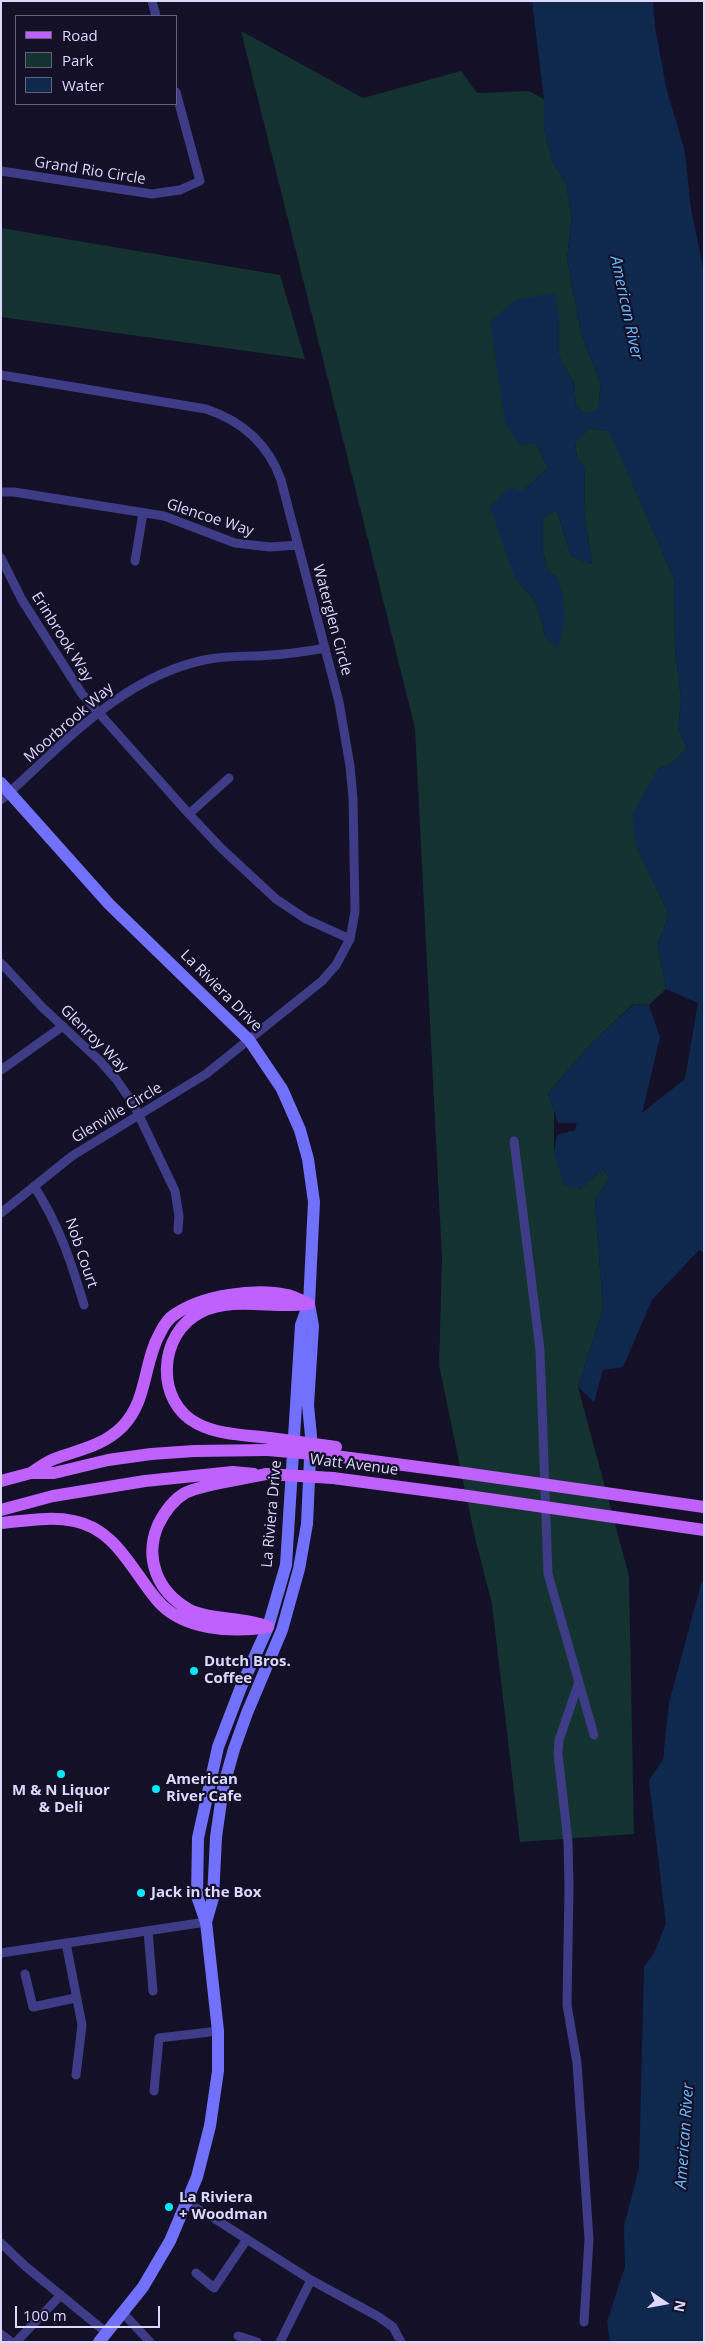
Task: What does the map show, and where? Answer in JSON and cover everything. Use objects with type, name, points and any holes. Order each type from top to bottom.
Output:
[{"type":"main road","points":[[31,1473],[52,1460],[102,1442],[122,1427],[136,1406],[146,1382],[160,1334],[173,1316],[205,1299],[231,1295],[262,1293],[288,1295],[309,1304]]},
{"type":"main road","points":[[269,1444],[198,1424],[185,1414],[175,1403],[168,1387],[166,1371],[168,1353],[183,1328],[200,1312],[237,1304],[287,1307],[309,1304]]},
{"type":"main road","points":[[1,1481],[31,1473],[54,1473],[108,1460],[151,1454],[269,1444]]},
{"type":"main road","name":"Watt Avenue","points":[[269,1444],[335,1452],[415,1466],[704,1507]]},
{"type":"main road","name":"Watt Avenue","points":[[1,1510],[53,1496],[145,1480],[233,1472],[333,1478],[704,1530]]},
{"type":"main road","points":[[266,1474],[208,1486],[186,1493],[176,1500],[163,1514],[153,1538],[152,1559],[157,1576],[165,1589],[177,1601],[191,1610],[254,1621],[268,1627]]},
{"type":"main road","points":[[1,1524],[46,1519],[75,1521],[96,1530],[117,1545],[157,1600],[166,1609],[185,1621],[205,1626],[245,1630],[268,1627]]},
{"type":"street","points":[[152,1],[156,15]]},
{"type":"street","name":"Grand Rio Circle","points":[[1,171],[152,194],[180,190],[200,181],[178,99]]},
{"type":"street","name":"Waterglen Circle","points":[[1,375],[206,409],[232,420],[255,437],[272,460],[281,480],[325,648],[345,734],[353,798],[355,912],[350,939],[336,965],[327,976],[249,1040]]},
{"type":"street","name":"Glencoe Way","points":[[1,492],[14,492],[177,519],[235,543],[270,547],[298,545]]},
{"type":"street","name":"Glencoe Way","points":[[135,561],[143,513]]},
{"type":"street","name":"Erinbrook Way","points":[[1,558],[27,608],[70,678],[98,713],[189,814],[221,848],[276,899],[306,919],[350,939]]},
{"type":"street","name":"Moorbrook Way","points":[[6,797],[98,713],[146,680],[183,665],[230,656],[272,655],[325,648]]},
{"type":"street","points":[[189,814],[229,778]]},
{"type":"street","name":"La Riviera Drive","points":[[1,782],[6,797],[109,904],[249,1040],[273,1074],[289,1103],[308,1158],[314,1202],[309,1304],[313,1326],[308,1405],[311,1436],[306,1524],[299,1569],[280,1637],[234,1749],[223,1788],[216,1837],[213,1898],[206,1922]]},
{"type":"street","name":"Glenroy Way","points":[[1,963],[116,1079],[139,1116],[175,1191],[178,1210],[178,1230]]},
{"type":"street","points":[[1,1070],[63,1026]]},
{"type":"street","name":"Glenville Circle","points":[[1,1213],[72,1156],[206,1074],[249,1040]]},
{"type":"street","points":[[514,1141],[540,1350],[548,1574],[594,1735]]},
{"type":"street","name":"Nob Court","points":[[34,1186],[54,1218],[63,1237],[84,1305]]},
{"type":"street","name":"La Riviera Drive","points":[[1,2243],[61,2295],[103,2337],[124,2314],[158,2264],[197,2178],[212,2117],[218,2071],[218,2031],[206,1922],[197,1896],[197,1852],[211,1773],[218,1747],[240,1687],[268,1627],[280,1591],[287,1558],[301,1325],[309,1304]]},
{"type":"street","points":[[579,1682],[559,1740],[558,1754],[568,1842],[570,1887],[567,2005],[577,2062],[589,2239],[584,2322]]},
{"type":"street","points":[[211,1773],[214,1790],[208,1823],[216,1837]]},
{"type":"street","points":[[1,1953],[206,1922]]},
{"type":"street","points":[[148,1931],[154,1991]]},
{"type":"street","points":[[66,1943],[82,2025],[76,2075]]},
{"type":"street","points":[[25,1974],[33,2007],[76,1998]]},
{"type":"street","points":[[154,2091],[159,2038],[218,2031]]},
{"type":"street","points":[[187,2203],[311,2280],[379,2317],[393,2327],[401,2342]]},
{"type":"street","points":[[196,2273],[214,2288],[247,2239]]},
{"type":"street","points":[[280,2342],[311,2280]]},
{"type":"street","points":[[16,2342],[61,2295]]},
{"type":"street","points":[[124,2314],[150,2342]]},
{"type":"street","points":[[1,2334],[11,2342]]},
{"type":"street","points":[[238,2336],[257,2342]]},
{"type":"green space","points":[[241,31],[363,98],[461,71],[477,93],[529,91],[544,99],[544,127],[552,162],[566,183],[572,218],[567,258],[582,336],[601,384],[598,410],[586,414],[576,406],[574,384],[559,356],[559,318],[536,443],[548,468],[523,491],[515,578],[536,602],[546,639],[557,576],[548,572],[543,552],[543,517],[557,510],[571,556],[592,564],[584,510],[585,468],[577,457],[575,442],[590,428],[610,431],[674,579],[675,646],[681,700],[678,729],[687,748],[670,765],[658,769],[637,848],[669,914],[658,945],[666,989],[649,1005],[633,1004],[591,1044],[548,1093],[554,1111],[554,1152],[580,1189],[603,1169],[609,1179],[595,1200],[603,1309],[578,1387],[629,1576],[634,1834],[520,1842],[492,1604],[475,1538],[439,1365],[442,1258],[415,728]]},
{"type":"green space","points":[[1,228],[280,275],[305,359],[1,317]]},
{"type":"water","name":"American River","points":[[532,1],[653,1],[655,27],[666,87],[685,152],[691,209],[704,272],[704,1252],[699,1250],[652,1300],[623,1367],[603,1370],[594,1402],[578,1387],[603,1309],[595,1200],[609,1179],[603,1169],[580,1189],[564,1185],[554,1152],[557,1135],[575,1130],[577,1123],[558,1123],[548,1093],[591,1044],[634,1004],[649,1005],[660,1037],[642,1113],[685,1079],[698,1003],[666,989],[658,945],[669,914],[637,848],[632,814],[658,769],[670,765],[687,748],[678,729],[681,700],[675,646],[674,579],[609,431],[590,428],[575,443],[577,457],[585,467],[584,510],[592,564],[571,556],[557,510],[543,517],[543,552],[548,572],[557,576],[563,596],[565,612],[558,648],[546,639],[536,602],[515,578],[490,507],[509,487],[523,491],[548,468],[536,443],[519,445],[505,422],[490,321],[516,300],[555,293],[559,318],[559,356],[574,384],[576,406],[585,413],[598,410],[601,384],[582,336],[567,258],[572,218],[566,184],[552,162],[544,127],[544,99]]},
{"type":"water","name":"American River","points":[[704,1580],[704,2342],[610,2342],[607,2322],[625,2267],[624,2226],[639,2168],[644,1967],[654,1953],[666,1924],[649,1780],[663,1760],[669,1703],[701,1584]]},
{"type":"place","name":"Dutch Bros. Coffee","points":[[194,1671]]},
{"type":"place","name":"M & N Liquor & Deli","points":[[61,1774]]},
{"type":"place","name":"American River Cafe","points":[[156,1789]]},
{"type":"place","name":"Jack in the Box","points":[[141,1893]]},
{"type":"place","name":"La Riviera + Woodman","points":[[169,2207]]}]
